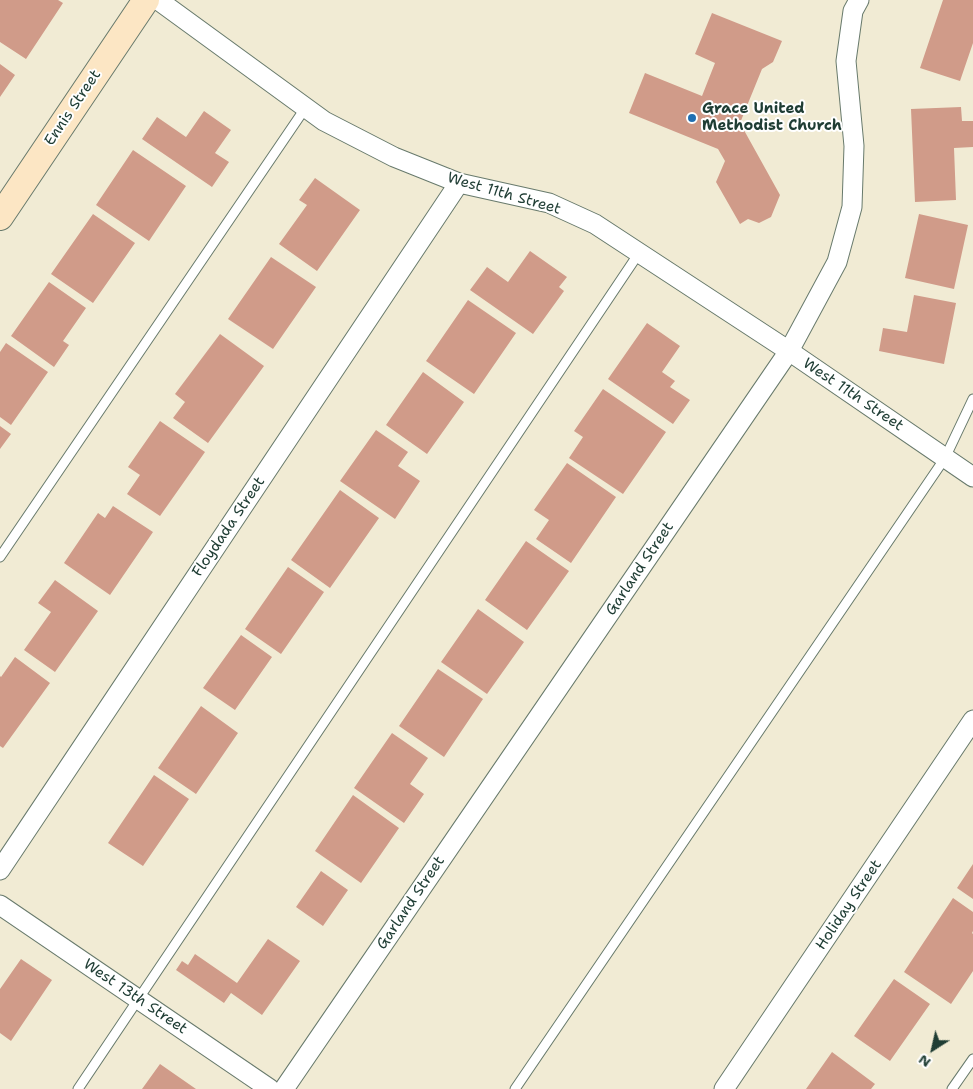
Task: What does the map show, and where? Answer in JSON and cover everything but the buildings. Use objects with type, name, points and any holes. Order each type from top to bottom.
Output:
[{"type":"main road","name":"Ennis Street","points":[[0,217],[146,0]]},
{"type":"street","name":"West 11th Street","points":[[158,0],[324,121],[394,157],[459,184],[549,203],[595,224],[789,351],[973,477]]},
{"type":"street","name":"Garland Street","points":[[284,1089],[789,351],[837,262],[852,207],[854,146],[846,61],[853,11],[859,0]]},
{"type":"street","name":"Floydada Street","points":[[0,870],[459,184]]},
{"type":"street","name":"Holiday Street","points":[[724,1089],[973,720]]},
{"type":"street","name":"West 13th Street","points":[[0,905],[270,1089]]},
{"type":"lane","points":[[0,557],[306,107]]},
{"type":"lane","points":[[78,1089],[639,253]]},
{"type":"lane","points":[[515,1089],[945,458],[973,399]]},
{"type":"lane","points":[[952,1089],[973,1058]]},
{"type":"place","name":"Grace United Methodist Church","points":[[692,118]]}]
